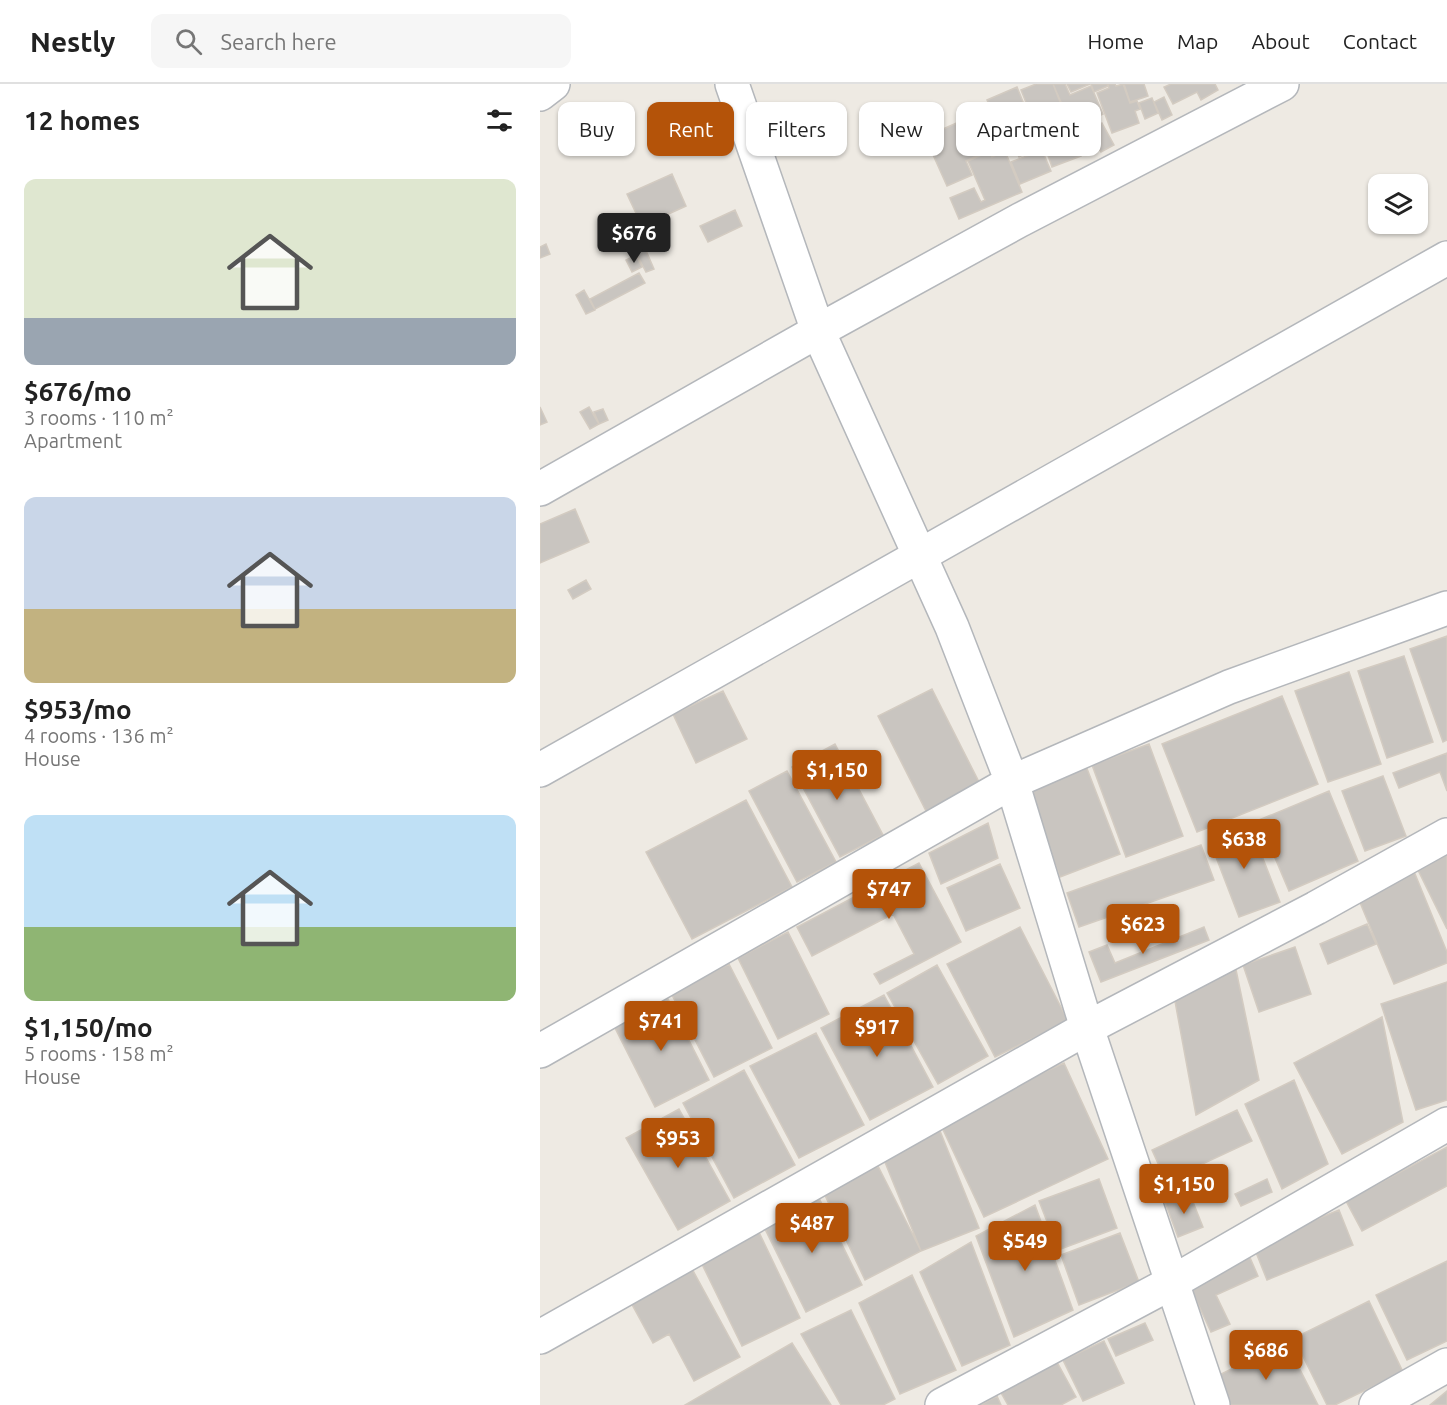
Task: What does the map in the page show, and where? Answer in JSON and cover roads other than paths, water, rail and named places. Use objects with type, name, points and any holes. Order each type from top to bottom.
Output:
[{"type":"street","points":[[540,94],[554,84]]},
{"type":"street","points":[[732,84],[818,331],[952,627],[1012,782],[1087,1028],[1213,1405]]},
{"type":"street","points":[[540,489],[818,331],[1020,220],[1282,84]]},
{"type":"street","points":[[540,770],[1447,258]]},
{"type":"street","points":[[540,1051],[1012,782],[1229,687],[1447,608]]},
{"type":"street","points":[[540,1337],[1087,1028],[1316,908],[1447,835]]},
{"type":"street","points":[[942,1405],[1171,1283],[1447,1124]]},
{"type":"street","points":[[1376,1405],[1447,1365]]}]
